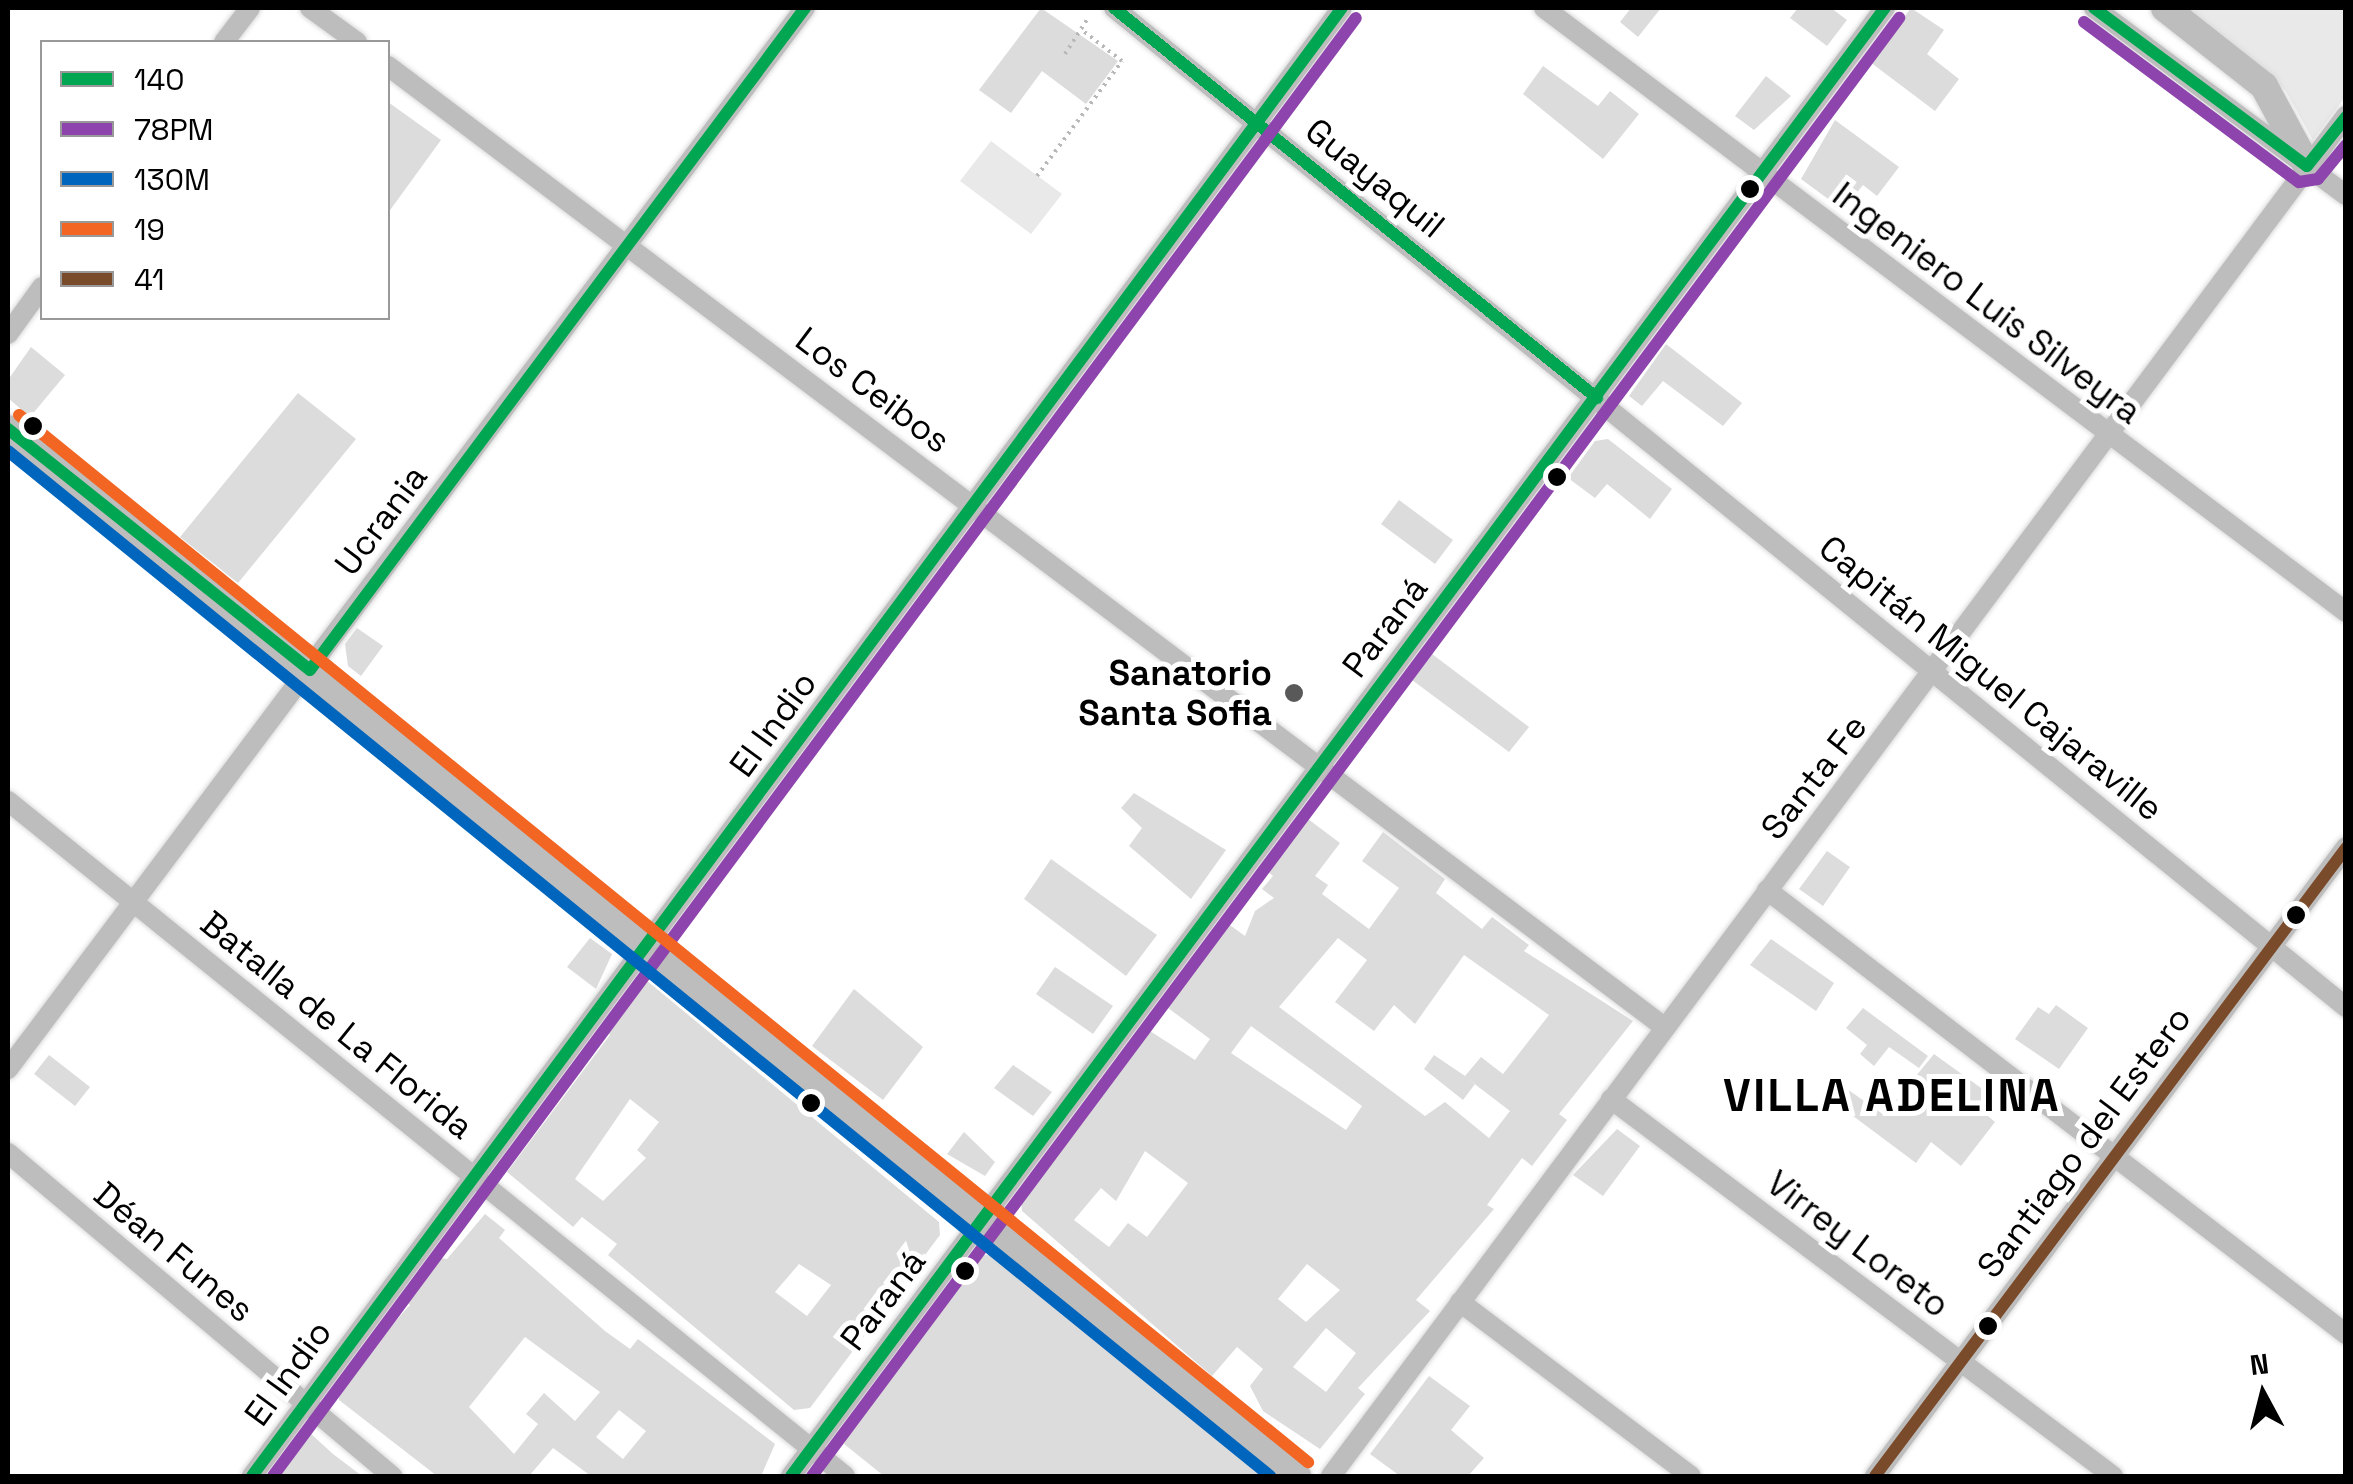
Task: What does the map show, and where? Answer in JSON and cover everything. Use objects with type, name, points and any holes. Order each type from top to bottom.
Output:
[{"type":"main road","points":[[2166,8],[2264,86],[2307,166]]},
{"type":"main road","points":[[8,430],[310,670],[646,952],[1298,1476]]},
{"type":"street","points":[[226,40],[250,8]]},
{"type":"street","points":[[310,8],[354,40]]},
{"type":"street","name":"Ucrania","points":[[8,1069],[804,8]]},
{"type":"street","name":"Guayaquil","points":[[1114,8],[1597,398]]},
{"type":"street","name":"El Indio","points":[[252,1476],[472,1178],[646,952],[1342,8]]},
{"type":"street","name":"Ingeniero Luis Silveyra","points":[[1544,8],[2346,612]]},
{"type":"street","name":"Paraná","points":[[792,1476],[1885,8]]},
{"type":"street","points":[[2094,8],[2346,195]]},
{"type":"street","name":"Los Ceibos","points":[[390,68],[1320,766]]},
{"type":"street","name":"Santa Fe","points":[[1331,1476],[1766,890],[1936,676],[2346,116]]},
{"type":"street","points":[[8,334],[40,289]]},
{"type":"street","name":"Capitán Miguel Cajaraville","points":[[1597,398],[2346,1008]]},
{"type":"street","points":[[1320,766],[1664,1027]]},
{"type":"street","name":"Batalla de La Florida","points":[[8,801],[845,1476]]},
{"type":"street","name":"Santiago del Estero","points":[[1875,1476],[2346,847]]},
{"type":"street","points":[[1766,890],[2346,1334]]},
{"type":"street","name":"Virrey Loreto","points":[[1611,1099],[2113,1476]]},
{"type":"street","name":"Déan Funes","points":[[8,1153],[392,1476]]},
{"type":"street","points":[[1460,1302],[1690,1476]]},
{"type":"path","points":[[1065,54],[1088,18]]},
{"type":"path","points":[[1037,176],[1122,61],[1082,30]]},
{"type":"shaded area","points":[[2185,8],[2345,8],[2345,97],[2313,140],[2285,90]]},
{"type":"shaded area","points":[[991,141],[1062,194],[1031,234],[960,181]]},
{"type":"building","points":[[1041,8],[1118,61],[1086,104],[1042,71],[1011,113],[979,90]]},
{"type":"building","points":[[1631,8],[1661,8],[1638,37],[1620,22]]},
{"type":"building","points":[[1798,8],[1831,8],[1847,20],[1827,46],[1790,18]]},
{"type":"building","points":[[1911,8],[1944,30],[1927,54],[1959,79],[1935,111],[1870,62]]},
{"type":"building","points":[[1543,66],[1598,106],[1610,91],[1639,114],[1603,159],[1523,94]]},
{"type":"building","points":[[1766,76],[1791,96],[1754,130],[1735,116]]},
{"type":"building","points":[[390,103],[441,140],[390,210]]},
{"type":"building","points":[[1835,120],[1899,167],[1877,196],[1863,185],[1843,210],[1801,179]]},
{"type":"building","points":[[1666,344],[1742,403],[1723,426],[1663,381],[1642,406],[1629,396]]},
{"type":"building","points":[[31,347],[65,375],[30,417],[8,398],[8,380]]},
{"type":"building","points":[[298,393],[356,439],[238,583],[180,537]]},
{"type":"building","points":[[1608,439],[1672,489],[1650,519],[1607,484],[1595,498],[1568,478],[1595,441]]},
{"type":"building","points":[[1399,500],[1453,540],[1435,564],[1381,524]]},
{"type":"building","points":[[357,628],[383,646],[361,676],[348,666],[345,644]]},
{"type":"building","points":[[1432,654],[1529,727],[1509,752],[1412,680]]},
{"type":"building","points":[[1134,793],[1226,850],[1191,899],[1129,846],[1142,828],[1121,808]]},
{"type":"building","points":[[1304,816],[1340,843],[1315,876],[1328,885],[1322,894],[1369,929],[1399,888],[1362,861],[1383,832],[1445,879],[1436,893],[1482,929],[1492,917],[1529,945],[1524,951],[1633,1021],[1559,1114],[1567,1120],[1532,1166],[1522,1158],[1487,1205],[1494,1209],[1416,1300],[1430,1311],[1358,1388],[1365,1394],[1320,1449],[1263,1411],[1250,1386],[1263,1369],[1237,1347],[1212,1376],[1022,1211],[1020,1192],[1150,1031],[1195,1060],[1210,1039],[1164,1005],[1223,920],[1245,936],[1255,911],[1274,898],[1262,889],[1273,876],[1263,868]],"holes":[[[1338,938],[1367,960],[1335,1002],[1374,1031],[1394,1005],[1415,1024],[1464,955],[1549,1015],[1503,1074],[1481,1057],[1465,1076],[1434,1055],[1424,1069],[1463,1100],[1475,1084],[1510,1111],[1489,1138],[1445,1102],[1425,1116],[1279,1007]],[[1251,1026],[1362,1106],[1346,1130],[1231,1053]],[[1145,1151],[1188,1183],[1147,1237],[1128,1223],[1109,1247],[1074,1220],[1101,1188],[1116,1201]],[[1307,1264],[1340,1290],[1306,1322],[1278,1299]],[[1326,1328],[1356,1353],[1326,1392],[1293,1367]]]},
{"type":"building","points":[[1827,851],[1850,867],[1823,906],[1799,889]]},
{"type":"building","points":[[1051,859],[1157,935],[1126,976],[1024,899]]},
{"type":"building","points":[[590,938],[612,954],[596,989],[567,967]]},
{"type":"building","points":[[1771,939],[1834,983],[1816,1011],[1750,965]]},
{"type":"building","points":[[1055,967],[1113,1006],[1093,1034],[1036,994]]},
{"type":"building","points":[[646,980],[939,1222],[940,1235],[810,1408],[794,1410],[608,1255],[617,1244],[582,1217],[573,1227],[507,1172],[610,1035],[602,1029]],"holes":[[[630,1099],[659,1122],[637,1150],[646,1158],[603,1201],[575,1179]],[[799,1264],[831,1285],[807,1316],[775,1292]]]},
{"type":"building","points":[[854,989],[923,1047],[883,1100],[812,1046]]},
{"type":"building","points":[[2056,1005],[2088,1028],[2059,1069],[2015,1039],[2038,1007],[2049,1014]]},
{"type":"building","points":[[1863,1008],[1928,1056],[1919,1068],[1889,1047],[1874,1066],[1860,1054],[1867,1045],[1846,1028]]},
{"type":"building","points":[[1934,1054],[1999,1101],[1988,1116],[1995,1122],[1961,1166],[1931,1142],[1916,1163],[1829,1098],[1840,1084],[1884,1115]]},
{"type":"building","points":[[49,1055],[90,1087],[75,1106],[34,1074]]},
{"type":"building","points":[[1013,1065],[1052,1092],[1033,1116],[994,1088]]},
{"type":"building","points":[[1617,1129],[1640,1146],[1603,1196],[1573,1175]]},
{"type":"building","points":[[964,1132],[995,1162],[985,1176],[947,1154]]},
{"type":"building","points":[[485,1214],[505,1230],[499,1238],[605,1331],[630,1349],[638,1339],[775,1444],[761,1476],[591,1476],[553,1448],[529,1476],[437,1476],[339,1400],[338,1385],[410,1305],[402,1299],[432,1257],[447,1259]],"holes":[[[525,1337],[600,1392],[575,1421],[544,1393],[526,1414],[538,1424],[514,1454],[469,1407]],[[619,1410],[646,1431],[623,1459],[596,1437]]]},
{"type":"building","points":[[995,1253],[1261,1476],[884,1476],[844,1444],[862,1405],[976,1257]]},
{"type":"building","points":[[1429,1376],[1470,1406],[1451,1430],[1484,1458],[1468,1476],[1400,1476],[1370,1454]]},
{"type":"building","points":[[310,1433],[333,1454],[362,1476],[270,1476]]},
{"type":"transit line","name":"140","points":[[8,429],[310,670],[805,8]]},
{"type":"transit line","name":"140","points":[[1114,8],[1597,398]]},
{"type":"transit line","name":"140","points":[[252,1476],[1342,8]]},
{"type":"transit line","name":"140","points":[[791,1476],[1885,8]]},
{"type":"transit line","name":"140","points":[[2094,8],[2307,166],[2346,117]]},
{"type":"transit line","name":"78PM","points":[[273,1476],[1356,18]]},
{"type":"transit line","name":"78PM","points":[[812,1476],[1899,18]]},
{"type":"transit line","name":"78PM","points":[[2084,22],[2299,182],[2318,179],[2346,145]]},
{"type":"transit line","name":"19","points":[[19,415],[1308,1462]]},
{"type":"transit line","name":"130M","points":[[8,451],[1270,1476]]},
{"type":"transit line","name":"41","points":[[1875,1476],[2346,848]]},
{"type":"place","name":"Sanatorio Santa Sofia","points":[[1294,693]]},
{"type":"district","name":"VILLA ADELINA","points":[[1892,1096]]}]
